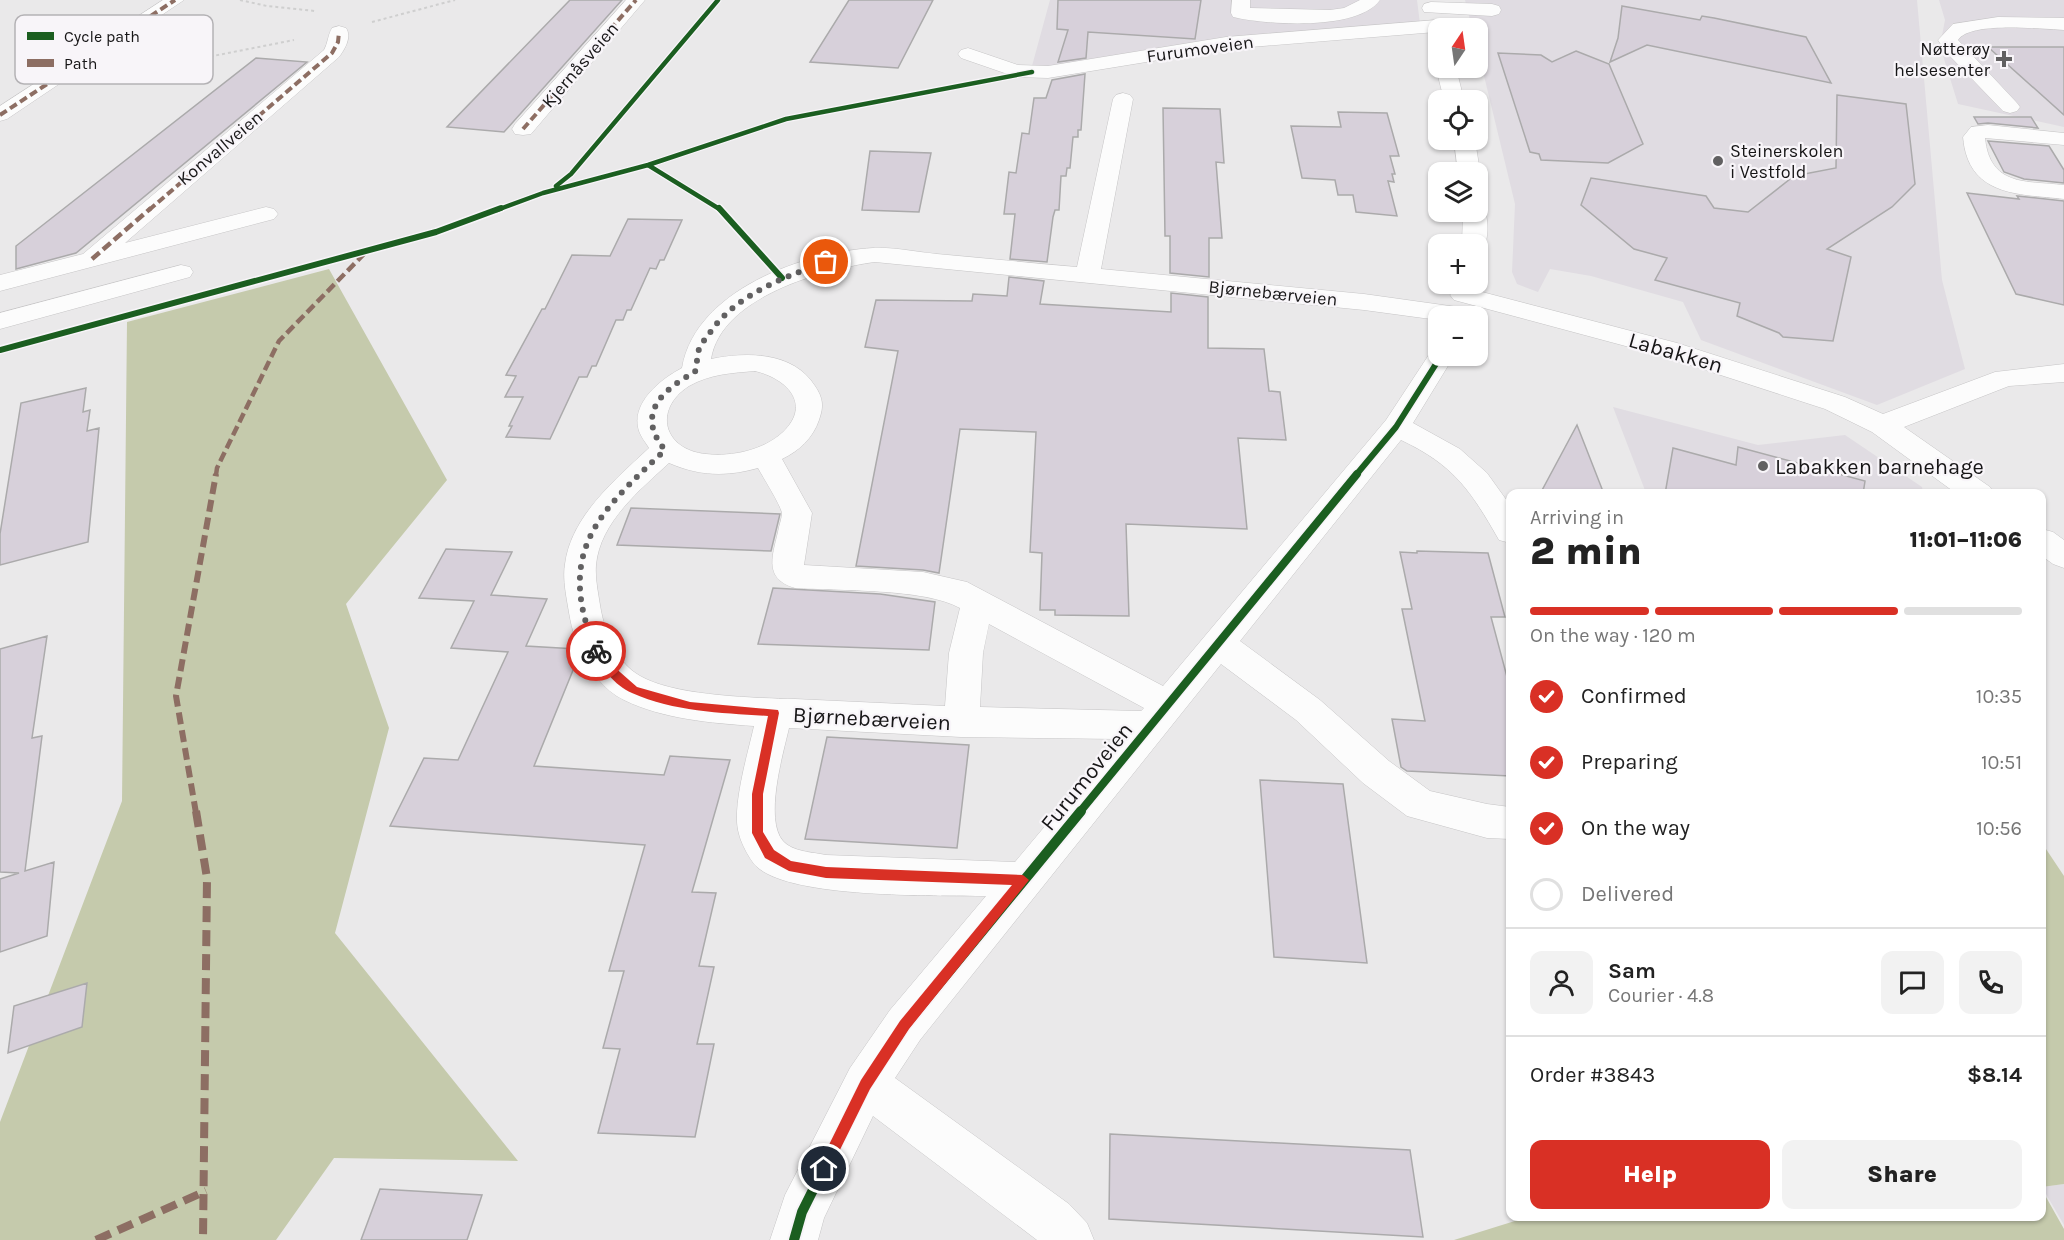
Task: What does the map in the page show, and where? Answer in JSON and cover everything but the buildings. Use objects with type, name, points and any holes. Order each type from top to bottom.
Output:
[{"type":"street","points":[[153,15],[175,0]]},
{"type":"street","name":"Kjernåsveien","points":[[523,129],[636,0]]},
{"type":"street","points":[[1241,0],[1240,13],[1311,16],[1356,12],[1371,0]]},
{"type":"street","points":[[2046,7],[2064,22]]},
{"type":"street","name":"Furumoveien","points":[[1434,18],[1493,12]]},
{"type":"street","name":"Furumoveien","points":[[968,54],[1016,71],[1048,72],[1226,43],[1428,19]]},
{"type":"street","points":[[2010,107],[1953,48],[1948,39],[1953,32],[1961,28],[1978,25],[2064,22]]},
{"type":"street","name":"Konvallveien","points":[[92,259],[332,53],[338,42],[339,32]]},
{"type":"street","points":[[0,115],[49,84]]},
{"type":"street","points":[[1088,274],[1123,99]]},
{"type":"street","points":[[2064,139],[1998,131],[1979,132],[1974,137],[1974,147],[1979,163],[1993,179],[2010,185],[2064,192]]},
{"type":"street","name":"Konvallveien","points":[[0,283],[266,214]]},
{"type":"street","name":"Bjørnebærveien","points":[[695,372],[699,347],[715,324],[750,295],[782,278],[826,262],[875,255],[906,256],[1364,302],[1461,303]]},
{"type":"street","points":[[0,321],[181,272]]},
{"type":"street","name":"Labakken","points":[[1461,303],[1736,369],[1835,403],[1882,425],[1972,489]]},
{"type":"street","points":[[755,363],[781,370],[801,382],[810,401],[807,421],[792,440],[766,456],[722,465],[700,464],[680,458],[665,450],[654,437],[651,423],[654,409],[663,394],[677,382],[695,372],[724,364],[755,363]]},
{"type":"street","name":"Furumoveien","points":[[794,1240],[802,1212],[866,1084],[904,1025],[1396,427],[1435,366]]},
{"type":"street","points":[[1882,425],[2005,378],[2064,373]]},
{"type":"street","points":[[1396,427],[1445,450],[1482,485],[1496,503],[1506,524]]},
{"type":"street","name":"Bjørnebærveien","points":[[665,450],[623,489],[598,521],[585,547],[579,576],[586,624],[596,650],[608,668],[634,690],[690,706],[774,713],[962,722],[1125,724],[1159,716]]},
{"type":"street","points":[[766,456],[797,513],[788,560],[789,572],[795,576],[938,586],[956,591],[1159,716]]},
{"type":"street","points":[[2046,543],[2064,556]]},
{"type":"street","points":[[962,722],[966,653],[977,603]]},
{"type":"street","points":[[1219,644],[1308,710],[1376,772],[1420,806],[1506,823]]},
{"type":"street","points":[[774,713],[757,794],[758,833],[770,854],[789,866],[826,873],[1023,880]]},
{"type":"street","points":[[866,1084],[1052,1221],[1070,1240]]},
{"type":"path","points":[[240,0],[315,10]]},
{"type":"path","points":[[213,56],[339,32],[455,0]]},
{"type":"path","points":[[369,19],[374,21]]},
{"type":"shaded area","points":[[1050,0],[1417,0],[1420,24],[1192,52],[1029,77]]},
{"type":"shaded area","name":"Steinerskolen i Vestfold","points":[[1465,0],[1917,0],[1942,280],[1965,369],[1877,405],[1701,340],[1683,302],[1591,276],[1550,269],[1538,292],[1517,284],[1512,272],[1515,204],[1485,78],[1488,78],[1488,18],[1470,18]]},
{"type":"shaded area","name":"Nøtterøy helsesenter","points":[[1939,0],[2064,0],[2064,127],[1958,104],[1940,46],[1945,20]]},
{"type":"shaded area","name":"Labakken barnehage","points":[[1613,407],[1758,445],[1845,435],[1922,489],[1644,489]]},
{"type":"shaded area","points":[[2064,1184],[2064,1225],[2046,1194],[2046,1186]]},
{"type":"green space","points":[[329,269],[447,480],[346,604],[389,728],[335,933],[518,1161],[334,1158],[276,1240],[0,1240],[0,1122],[122,801],[127,322]]},
{"type":"green space","points":[[2046,849],[2064,876],[2064,1184],[2046,1186]]},
{"type":"green space","points":[[2046,1197],[2064,1229],[2064,1240],[1454,1240],[1515,1221],[2046,1221]]},
{"type":"marked path","points":[[152,15],[175,0]]},
{"type":"marked path","points":[[523,129],[636,0]]},
{"type":"marked path","points":[[92,259],[332,53],[338,42],[339,32]]},
{"type":"marked path","points":[[0,115],[47,84]]},
{"type":"marked path","points":[[203,1240],[207,878],[176,696],[217,468],[279,341],[364,254]]},
{"type":"marked path","points":[[96,1240],[206,1191]]},
{"type":"cycle path","points":[[556,186],[571,174],[718,0]]},
{"type":"cycle path","points":[[0,350],[436,232],[543,193],[648,165],[786,119],[1032,72]]},
{"type":"cycle path","points":[[648,165],[719,208],[782,278]]},
{"type":"cycle path","points":[[794,1240],[802,1212],[866,1084],[905,1025],[1396,427],[1435,366]]},
{"type":"way so far","points":[[596,651],[586,624],[579,576],[580,561],[598,521],[623,489],[665,450],[654,437],[651,423],[654,409],[663,394],[677,382],[695,372],[699,347],[715,324],[732,308],[750,295],[782,278],[826,262]]},
{"type":"place","name":"Nøtterøy helsesenter","points":[[2004,59]]},
{"type":"place","name":"Steinerskolen i Vestfold","points":[[1718,161]]},
{"type":"place","name":"Labakken barnehage","points":[[1763,466]]},
{"type":"route","points":[[596,651],[608,668],[634,690],[690,706],[774,713],[757,794],[758,833],[770,854],[789,866],[826,873],[1023,880],[904,1025],[866,1084],[824,1169]]}]
